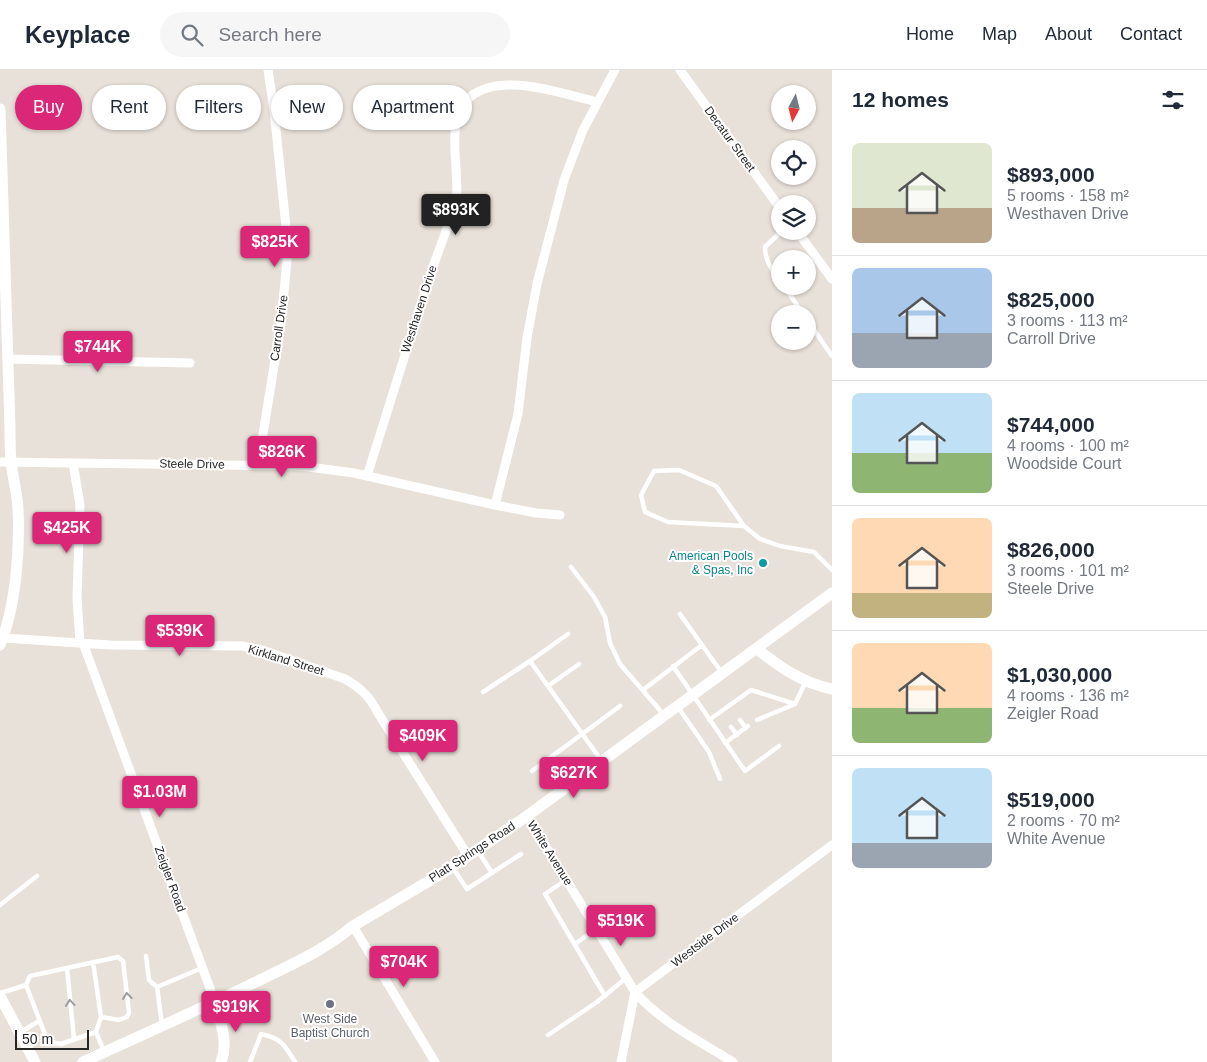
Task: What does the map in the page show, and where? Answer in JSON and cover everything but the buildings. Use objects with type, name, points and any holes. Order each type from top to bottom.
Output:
[{"type":"main road","points":[[0,109],[7,359],[6,462],[18,510],[17,562],[13,595],[2,641]]},
{"type":"main road","name":"Platt Springs Road","points":[[83,1062],[215,1002],[340,938],[353,926],[452,867],[527,816],[832,593]]},
{"type":"main road","points":[[757,648],[776,664],[806,681],[832,688]]},
{"type":"main road","points":[[0,996],[35,1062]]},
{"type":"main road","points":[[215,1002],[223,1033],[224,1053],[221,1062]]},
{"type":"street","name":"Carroll Drive","points":[[258,465],[281,323],[287,260],[286,227],[268,70]]},
{"type":"street","points":[[495,505],[518,414],[527,338],[537,284],[564,180],[583,130],[615,70]]},
{"type":"street","name":"Decatur Street","points":[[680,70],[771,196]]},
{"type":"street","name":"Westhaven Drive","points":[[368,476],[404,356],[456,203],[454,128],[456,116],[461,107],[477,92],[507,84],[529,86],[598,102]]},
{"type":"street","points":[[803,240],[832,280]]},
{"type":"street","points":[[7,359],[190,363]]},
{"type":"street","name":"Steele Drive","points":[[6,462],[301,466],[368,476],[495,505],[536,513],[560,515]]},
{"type":"street","name":"Zeigler Road","points":[[73,463],[80,505],[77,598],[82,643],[215,1002]]},
{"type":"street","name":"Kirkland Street","points":[[2,641],[252,647],[324,671],[357,686],[373,704],[472,853]]},
{"type":"street","name":"White Avenue","points":[[527,816],[635,992],[662,1018],[733,1062]]},
{"type":"street","name":"Westside Drive","points":[[635,992],[832,845]]},
{"type":"street","points":[[353,926],[435,1062]]},
{"type":"street","points":[[621,1062],[635,992]]},
{"type":"lane","points":[[771,269],[767,263],[765,247],[772,240]]},
{"type":"lane","points":[[816,333],[832,356]]},
{"type":"lane","points":[[744,526],[668,522],[645,512],[641,495],[654,471],[679,470],[716,486],[744,526],[760,539],[780,546],[814,552],[832,570]]},
{"type":"lane","points":[[571,567],[594,597],[604,617],[610,643],[620,664],[664,717]]},
{"type":"lane","points":[[680,614],[723,674]]},
{"type":"lane","points":[[483,692],[568,634]]},
{"type":"lane","points":[[643,690],[702,645]]},
{"type":"lane","points":[[530,661],[602,762]]},
{"type":"lane","points":[[548,686],[579,664]]},
{"type":"lane","points":[[673,666],[745,771],[779,746]]},
{"type":"lane","points":[[756,720],[795,704],[806,681]]},
{"type":"lane","points":[[709,720],[751,690],[795,704]]},
{"type":"lane","points":[[739,699],[743,704]]},
{"type":"lane","points":[[730,705],[734,711]]},
{"type":"lane","points":[[532,771],[620,706]]},
{"type":"lane","points":[[678,707],[709,752],[720,779]]},
{"type":"lane","points":[[720,712],[724,717]]},
{"type":"lane","points":[[725,743],[747,727],[740,720]]},
{"type":"lane","points":[[731,727],[737,735]]},
{"type":"lane","points":[[472,853],[492,873]]},
{"type":"lane","points":[[452,867],[467,889],[521,854]]},
{"type":"lane","points":[[0,905],[37,876]]},
{"type":"lane","points":[[566,880],[545,894],[605,996]]},
{"type":"lane","points":[[575,944],[596,929]]},
{"type":"lane","points":[[146,956],[149,980],[157,987],[163,1026]]},
{"type":"lane","points":[[96,1032],[61,1044],[55,1043],[46,1037],[26,985],[30,976],[118,957],[123,961],[129,1012],[126,1017],[118,1020],[101,1017]]},
{"type":"lane","points":[[93,962],[101,1017],[96,1032],[105,1052]]},
{"type":"lane","points":[[67,968],[74,1039]]},
{"type":"lane","points":[[157,987],[202,968]]},
{"type":"lane","points":[[548,1035],[605,996],[626,978]]},
{"type":"lane","points":[[0,993],[26,985]]},
{"type":"lane","points":[[19,1033],[40,1021]]},
{"type":"lane","points":[[250,1062],[261,1034],[275,1037],[287,1048],[295,1062]]},
{"type":"place","name":"American Pools & Spas, Inc","points":[[763,563]]},
{"type":"place","name":"West Side Baptist Church","points":[[330,1004]]}]
